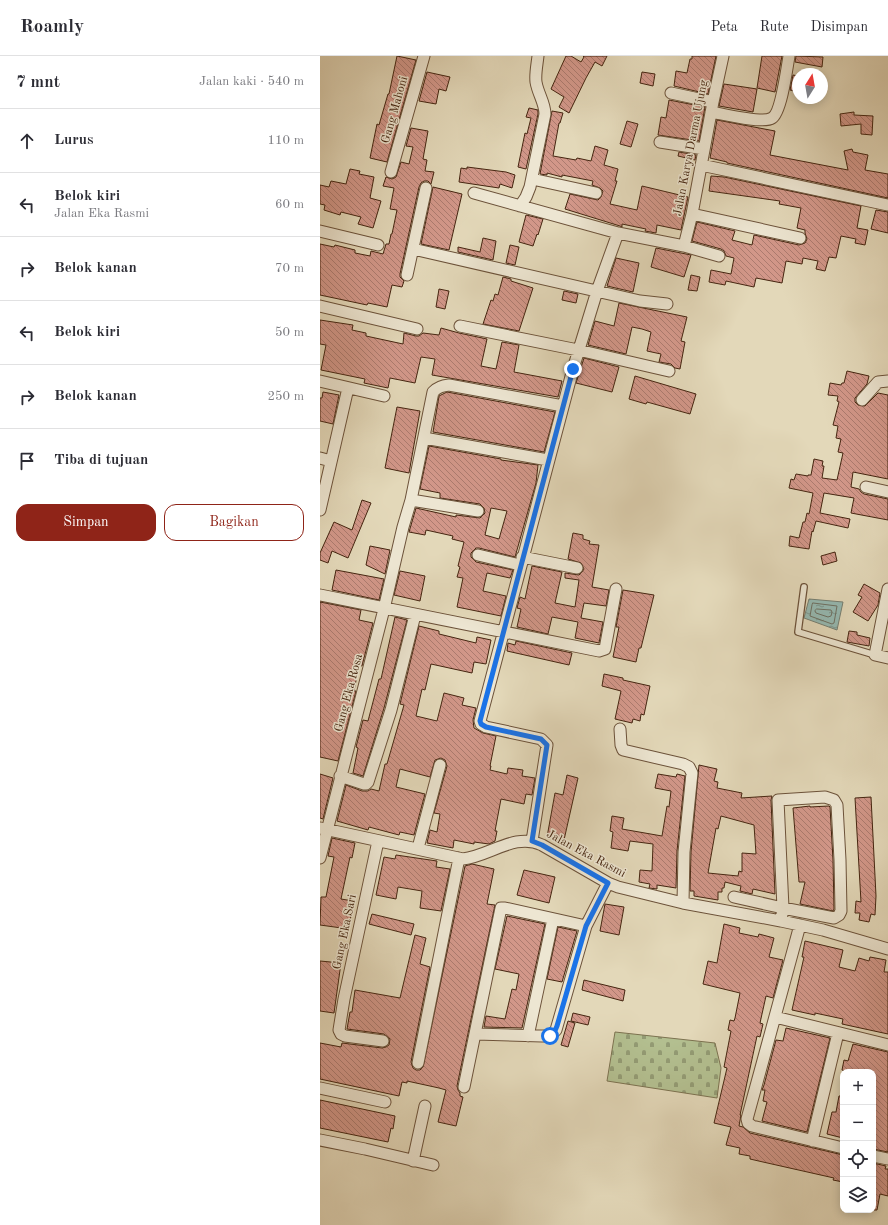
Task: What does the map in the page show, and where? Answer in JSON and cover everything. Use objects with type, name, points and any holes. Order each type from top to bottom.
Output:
[{"type":"street","name":"Gang Mahoni","points":[[391,172],[424,56]]},
{"type":"street","points":[[520,206],[526,197],[532,179],[545,114],[544,104],[538,90],[536,78],[538,56]]},
{"type":"street","name":"Jalan Karya Darma Ujung","points":[[684,246],[692,214],[723,56]]},
{"type":"street","points":[[671,94],[755,120],[772,119],[776,114],[779,105],[789,56]]},
{"type":"street","points":[[660,142],[704,149]]},
{"type":"street","points":[[702,165],[888,205]]},
{"type":"street","points":[[532,179],[596,193]]},
{"type":"street","points":[[407,276],[426,188]]},
{"type":"street","points":[[474,193],[618,234],[684,246],[719,256]]},
{"type":"street","points":[[692,214],[800,238]]},
{"type":"street","points":[[320,231],[378,245]]},
{"type":"street","points":[[532,841],[547,745],[541,739],[486,727],[481,724],[480,721],[521,561],[578,350],[597,291],[618,234]]},
{"type":"street","points":[[413,249],[648,303],[667,304]]},
{"type":"street","points":[[320,306],[417,329]]},
{"type":"street","points":[[460,326],[578,350],[669,371]]},
{"type":"street","points":[[320,381],[384,396]]},
{"type":"street","points":[[862,400],[878,382],[888,381]]},
{"type":"street","name":"Gang Eka Rosa","points":[[320,858],[324,829],[340,776],[384,609],[403,527],[411,500],[432,397],[436,388],[449,385],[563,406]]},
{"type":"street","points":[[320,510],[348,388]]},
{"type":"street","points":[[424,438],[548,460]]},
{"type":"street","points":[[320,458],[332,461]]},
{"type":"street","points":[[866,487],[888,492]]},
{"type":"street","points":[[411,500],[478,510]]},
{"type":"street","points":[[478,555],[577,568]]},
{"type":"street","points":[[320,595],[599,651],[605,649],[616,588]]},
{"type":"street","points":[[888,589],[875,655],[888,658]]},
{"type":"street","points":[[340,776],[364,784],[368,782],[390,710],[415,615]]},
{"type":"street","points":[[620,729],[621,745],[623,750],[683,764],[689,767],[692,773],[684,852],[683,903]]},
{"type":"street","points":[[418,848],[440,765]]},
{"type":"street","points":[[734,897],[783,908],[834,918],[839,915],[841,911],[840,860],[837,805],[834,800],[825,797],[778,800],[783,908],[781,921]]},
{"type":"street","name":"Jalan Eka Rasmi","points":[[324,829],[459,858],[479,856],[513,842],[532,841],[618,887],[683,903],[823,930],[888,949]]},
{"type":"street","name":"Gang Eka Sari","points":[[378,841],[344,999],[339,1030],[341,1034],[345,1036],[383,1041]]},
{"type":"street","points":[[418,1063],[459,858]]},
{"type":"street","points":[[476,1034],[550,1036],[556,1030],[586,926],[608,883]]},
{"type":"street","points":[[464,1087],[501,908],[586,926]]},
{"type":"street","points":[[528,1036],[553,919]]},
{"type":"street","points":[[800,925],[748,1112],[747,1121],[752,1126],[840,1147]]},
{"type":"street","points":[[775,1017],[888,1045]]},
{"type":"street","points":[[812,1140],[838,1033]]},
{"type":"street","points":[[320,1088],[386,1102]]},
{"type":"street","points":[[413,1161],[425,1106]]},
{"type":"street","points":[[320,1140],[433,1165]]},
{"type":"street","points":[[876,1157],[888,1159]]},
{"type":"lane","points":[[804,588],[798,632],[875,655]]},
{"type":"green space","points":[[615,1032],[715,1043],[721,1068],[717,1098],[607,1081]]},
{"type":"water","points":[[809,599],[843,602],[837,630],[804,618]]},
{"type":"building","points":[[397,56],[416,60],[387,162],[370,158],[377,124],[379,125],[389,94]]},
{"type":"building","points":[[566,56],[571,56],[581,62],[584,57],[583,56],[607,56],[602,66],[595,62],[569,113],[559,107],[564,97],[551,89]]},
{"type":"building","points":[[692,56],[716,56],[708,94],[674,86],[676,71],[687,73]]},
{"type":"building","points":[[762,56],[782,56],[775,92],[757,88]]},
{"type":"building","points":[[796,56],[823,57],[822,67],[795,62]]},
{"type":"building","points":[[427,72],[450,77],[446,91],[439,89],[436,104],[419,101]]},
{"type":"building","points":[[642,72],[655,74],[653,86],[640,83]]},
{"type":"building","points":[[792,80],[792,90],[790,90]]},
{"type":"building","points":[[724,84],[757,89],[753,112],[719,106]]},
{"type":"building","points":[[669,100],[705,107],[699,141],[658,135],[661,117],[666,118]]},
{"type":"building","points":[[529,108],[538,110],[538,114],[526,169],[518,167],[525,133],[527,134],[531,118],[526,117]]},
{"type":"building","points":[[552,111],[563,113],[559,123],[553,156],[591,161],[595,146],[608,150],[604,165],[618,169],[615,181],[617,181],[610,204],[637,210],[642,186],[688,197],[681,230],[657,225],[656,233],[645,231],[646,229],[622,224],[622,227],[565,209],[570,194],[598,200],[603,191],[592,185],[593,181],[562,175],[562,177],[547,173],[547,175],[540,174]]},
{"type":"building","points":[[854,112],[854,115],[873,116],[872,135],[861,134],[861,124],[841,126],[840,114]]},
{"type":"building","points":[[717,120],[775,131],[770,155],[848,170],[844,151],[852,149],[853,152],[868,155],[865,170],[888,174],[888,198],[710,158]]},
{"type":"building","points":[[627,121],[638,124],[631,147],[620,144]]},
{"type":"building","points":[[411,128],[428,131],[423,159],[427,160],[425,171],[434,172],[431,184],[428,181],[424,181],[419,187],[400,274],[400,277],[404,281],[402,287],[392,285],[387,307],[368,303],[367,305],[320,295],[320,244],[334,247],[335,245],[355,250],[355,253],[370,256],[371,251],[383,254],[386,244],[389,244],[397,210],[390,209],[394,188],[383,186],[386,177],[392,179],[396,177],[401,162],[409,164],[413,147],[406,146]]},
{"type":"building","points":[[679,152],[696,155],[695,160],[678,156]]},
{"type":"building","points":[[467,167],[506,172],[515,175],[512,188],[500,184],[499,188],[459,182],[461,168],[467,169]]},
{"type":"building","points":[[350,169],[360,171],[359,174],[374,177],[370,198],[381,201],[373,228],[358,224],[361,217],[341,212],[340,215],[324,210],[325,205],[320,204],[320,185],[329,187],[331,181],[346,184]]},
{"type":"building","points":[[711,176],[724,177],[861,206],[857,228],[868,230],[865,245],[855,243],[856,239],[841,236],[836,258],[829,257],[825,271],[816,269],[818,261],[803,258],[802,264],[786,261],[782,283],[756,278],[754,287],[726,281],[725,285],[709,282],[711,270],[731,274],[734,258],[726,256],[724,251],[721,249],[692,241],[697,222],[735,231],[732,240],[752,245],[754,235],[799,245],[805,243],[807,239],[805,230],[797,228],[801,208],[779,204],[780,201],[709,191]]},
{"type":"building","points":[[433,187],[462,194],[449,250],[421,244]]},
{"type":"building","points":[[876,210],[888,212],[888,233],[871,229]]},
{"type":"building","points":[[526,215],[543,219],[533,246],[519,242]]},
{"type":"building","points":[[483,238],[496,241],[493,260],[458,252],[458,247],[480,252]]},
{"type":"building","points":[[510,245],[519,247],[515,265],[506,263]]},
{"type":"building","points":[[656,248],[691,255],[684,277],[651,267]]},
{"type":"building","points":[[616,258],[639,263],[633,292],[607,286]]},
{"type":"building","points":[[691,275],[700,277],[697,291],[688,290]]},
{"type":"building","points":[[503,277],[533,288],[519,331],[483,324],[491,300],[493,301],[495,294],[498,295]]},
{"type":"building","points":[[439,289],[449,291],[445,309],[436,307]]},
{"type":"building","points":[[564,291],[578,294],[576,303],[562,300]]},
{"type":"building","points":[[619,303],[687,317],[681,341],[685,342],[680,369],[675,368],[671,364],[659,362],[661,354],[647,351],[651,332],[642,329],[632,327],[626,354],[588,345],[595,321],[614,326]]},
{"type":"building","points":[[320,320],[353,325],[352,330],[366,333],[366,336],[403,344],[404,333],[416,336],[423,333],[439,335],[441,328],[487,339],[481,366],[496,369],[502,342],[519,345],[514,372],[562,381],[558,397],[432,375],[435,359],[421,357],[415,383],[390,378],[388,388],[364,383],[365,379],[321,370],[326,345],[320,344]]},
{"type":"building","points":[[584,358],[619,367],[612,392],[576,383]]},
{"type":"building","points":[[847,371],[869,376],[867,384],[855,398],[855,402],[858,405],[865,406],[878,393],[888,395],[888,479],[853,472],[851,487],[859,489],[864,494],[888,499],[888,520],[851,513],[854,498],[824,493],[820,513],[850,519],[848,528],[816,521],[813,532],[812,531],[809,549],[789,546],[790,536],[799,538],[803,522],[805,522],[807,513],[809,514],[813,493],[789,488],[791,479],[794,480],[796,474],[811,475],[814,459],[823,461],[822,466],[824,466],[822,478],[837,480],[843,453],[838,452],[841,439],[836,438],[838,426],[833,425],[839,402],[837,401],[838,396],[828,395],[830,383],[841,385],[844,383]]},
{"type":"building","points":[[635,376],[696,394],[690,414],[647,402],[646,404],[629,399]]},
{"type":"building","points":[[323,392],[339,395],[333,424],[320,421],[320,398],[322,398]]},
{"type":"building","points":[[447,392],[555,412],[544,452],[433,432],[439,396]]},
{"type":"building","points":[[397,407],[420,411],[409,473],[385,468]]},
{"type":"building","points":[[429,446],[501,460],[538,465],[536,483],[515,557],[479,548],[476,548],[471,553],[471,557],[476,562],[513,570],[510,578],[487,573],[483,591],[506,596],[501,616],[457,607],[463,578],[457,577],[460,567],[458,566],[464,542],[452,539],[453,536],[426,530],[425,535],[409,532],[416,508],[456,517],[456,515],[480,518],[485,513],[484,508],[480,504],[440,498],[440,493],[420,489]],"holes":[[[491,508],[507,511],[499,539],[485,535]]]},
{"type":"building","points":[[362,500],[371,503],[348,558],[332,551],[328,563],[320,560],[320,553],[334,522],[352,530]]},
{"type":"building","points":[[573,533],[583,535],[583,539],[590,541],[589,544],[599,545],[592,587],[609,590],[606,606],[584,603],[581,618],[603,622],[599,643],[575,638],[578,622],[552,617],[548,634],[517,627],[521,609],[517,608],[520,597],[525,599],[532,566],[562,572],[555,603],[575,607],[579,580],[565,578],[565,573],[579,575],[584,569],[581,563],[568,559]]},
{"type":"building","points":[[370,546],[390,550],[385,574],[366,565]]},
{"type":"building","points":[[835,552],[837,561],[823,565],[821,556]]},
{"type":"building","points":[[336,570],[384,579],[379,600],[332,590]]},
{"type":"building","points":[[400,571],[425,576],[420,601],[394,595]]},
{"type":"building","points":[[864,584],[880,593],[878,605],[868,621],[853,612],[862,597],[858,595]]},
{"type":"building","points":[[623,590],[654,595],[636,662],[613,657],[619,627],[616,627]]},
{"type":"building","points":[[320,602],[361,610],[359,620],[373,623],[362,666],[359,665],[354,691],[356,691],[338,761],[320,757]]},
{"type":"building","points":[[395,617],[407,620],[384,708],[363,776],[353,773],[358,748],[356,747],[363,720],[368,721],[379,679],[381,679]]},
{"type":"building","points":[[419,626],[439,631],[439,634],[476,643],[477,637],[491,640],[486,664],[474,662],[472,673],[431,664],[425,690],[422,689],[416,716],[437,721],[444,693],[464,698],[462,705],[476,708],[473,720],[474,728],[483,733],[496,736],[490,770],[507,774],[508,768],[523,770],[522,776],[535,778],[532,795],[526,794],[524,804],[501,799],[495,831],[497,831],[495,841],[489,844],[474,842],[474,844],[454,840],[453,848],[427,843],[430,830],[437,832],[440,814],[434,813],[447,766],[445,760],[441,758],[435,760],[430,777],[400,769],[396,787],[425,794],[414,835],[400,832],[399,835],[369,827],[368,830],[337,821],[346,785],[362,791],[368,791],[371,789],[379,791],[385,764],[387,764],[404,705],[400,704]]},
{"type":"building","points":[[849,631],[857,632],[857,635],[870,638],[869,646],[847,642]]},
{"type":"building","points":[[516,641],[572,653],[569,665],[507,651],[508,643],[515,645]]},
{"type":"building","points":[[604,674],[650,686],[644,715],[641,714],[640,721],[633,719],[632,723],[615,719],[621,691],[602,686]]},
{"type":"building","points":[[699,765],[717,769],[714,781],[718,782],[717,788],[742,793],[741,798],[772,796],[775,894],[753,889],[752,894],[740,891],[741,886],[725,882],[722,892],[718,892],[718,900],[694,896],[694,891],[690,891],[691,852]],"holes":[[[721,816],[754,825],[756,854],[742,853],[742,872],[739,871],[738,876],[708,873],[716,828],[718,829]]]},
{"type":"building","points":[[320,774],[333,778],[323,819],[320,818]]},
{"type":"building","points":[[658,774],[676,777],[677,774],[685,776],[677,851],[676,888],[657,885],[657,889],[649,888],[650,884],[639,882],[640,870],[652,871],[653,844],[630,841],[628,851],[611,848],[613,832],[610,831],[612,816],[624,818],[622,829],[662,836],[671,791],[655,788]]},
{"type":"building","points":[[567,775],[578,778],[564,840],[547,837],[555,793],[563,795]]},
{"type":"building","points":[[871,797],[876,896],[875,915],[871,914],[869,922],[859,920],[860,913],[855,913],[856,901],[861,902],[855,798]]},
{"type":"building","points":[[810,806],[830,807],[833,860],[833,911],[800,904],[805,882],[799,882],[793,808]]},
{"type":"building","points":[[332,838],[355,843],[352,858],[350,857],[341,899],[353,901],[349,929],[320,925],[321,897],[326,897],[334,857],[328,856]]},
{"type":"building","points":[[396,855],[437,861],[436,867],[450,869],[441,911],[420,908],[422,891],[398,887],[396,899],[376,895],[384,857],[395,859]]},
{"type":"building","points":[[472,864],[494,869],[487,904],[495,905],[457,1086],[460,1096],[463,1097],[456,1126],[438,1122],[446,1090],[407,1081],[407,1083],[402,1082],[399,1096],[320,1079],[320,1043],[341,1047],[342,1043],[382,1048],[389,1045],[390,1039],[384,1034],[347,1029],[350,1012],[352,1012],[355,990],[400,998],[415,935],[426,938],[420,964],[430,967],[411,1062],[413,1068],[416,1070],[420,1070],[423,1067],[465,866]]},
{"type":"building","points":[[524,870],[555,877],[549,903],[517,895]]},
{"type":"building","points":[[605,904],[624,907],[619,935],[600,931]]},
{"type":"building","points":[[372,914],[414,924],[411,935],[369,924]]},
{"type":"building","points":[[507,916],[545,924],[522,1028],[484,1027],[486,1016],[505,1019],[512,989],[516,990],[519,974],[495,969]]},
{"type":"building","points":[[724,924],[740,928],[739,933],[758,937],[759,934],[774,938],[769,957],[783,960],[773,998],[766,996],[760,1023],[763,1024],[760,1037],[757,1036],[739,1126],[743,1127],[750,1133],[840,1154],[840,1181],[833,1180],[834,1178],[750,1159],[750,1156],[739,1154],[740,1148],[726,1145],[731,1127],[714,1123],[727,1068],[724,1067],[731,1031],[728,1030],[730,1020],[734,1021],[740,993],[703,984],[708,961],[717,963]]},
{"type":"building","points":[[558,927],[577,931],[562,982],[547,979]]},
{"type":"building","points":[[805,941],[843,950],[839,967],[855,971],[859,958],[869,961],[870,957],[886,960],[884,972],[888,972],[888,1034],[842,1024],[843,1019],[792,1010],[804,957],[802,957]]},
{"type":"building","points":[[320,961],[341,963],[334,1013],[320,1011]]},
{"type":"building","points":[[584,980],[625,990],[623,1001],[582,990]]},
{"type":"building","points":[[573,1013],[590,1017],[588,1025],[571,1021]]},
{"type":"building","points":[[568,1021],[575,1023],[568,1047],[561,1045]]},
{"type":"building","points":[[786,1028],[830,1038],[807,1132],[762,1121],[767,1102],[763,1101],[765,1090],[762,1090],[776,1040],[783,1041]]},
{"type":"building","points":[[853,1044],[888,1052],[888,1152],[876,1150],[876,1069],[842,1069],[844,1060],[848,1061]]},
{"type":"building","points":[[840,1096],[840,1137],[827,1134],[832,1112],[836,1112]]},
{"type":"building","points":[[320,1100],[395,1116],[393,1129],[391,1128],[388,1142],[320,1128]]},
{"type":"building","points":[[876,1164],[886,1166],[885,1169],[888,1169],[888,1196],[880,1194],[877,1210]]},
{"type":"route","points":[[550,1036],[556,1030],[586,926],[608,883],[542,845],[532,841],[547,745],[545,741],[486,727],[481,724],[480,721],[522,557],[573,369]]}]
